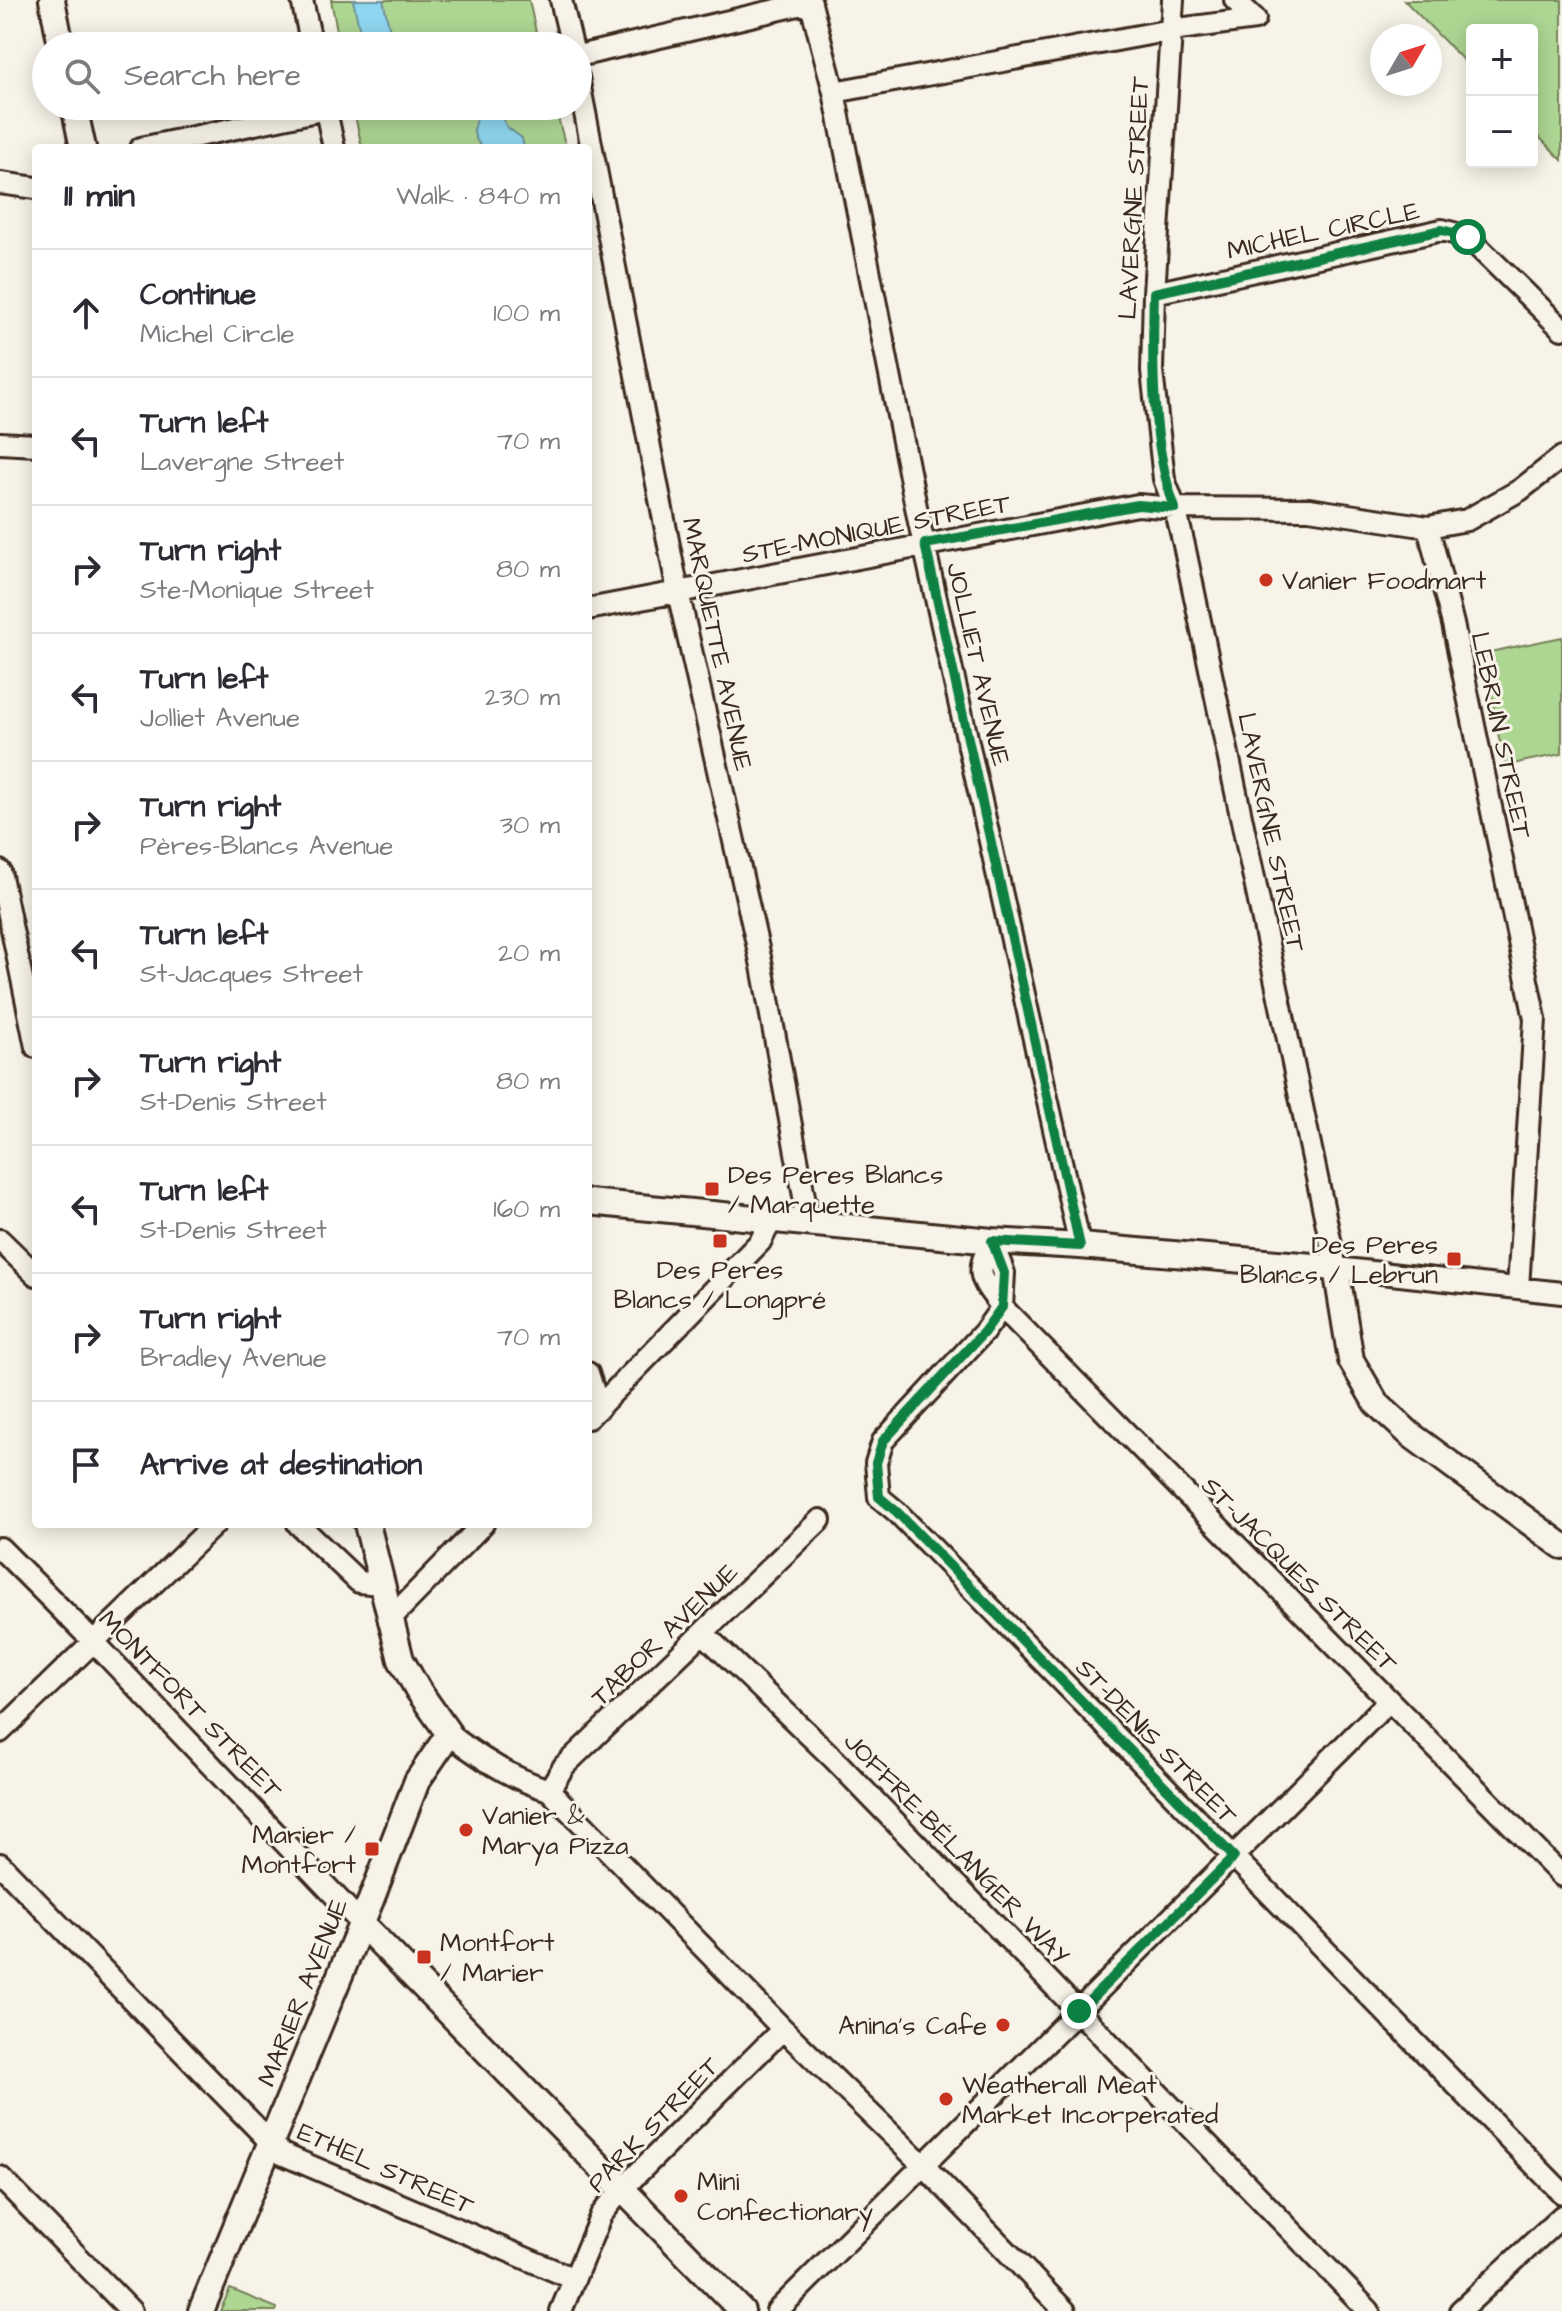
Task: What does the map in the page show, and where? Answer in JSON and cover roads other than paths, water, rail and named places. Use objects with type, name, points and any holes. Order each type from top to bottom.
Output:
[{"type":"street","points":[[52,0],[58,32]]},
{"type":"street","points":[[302,0],[309,32]]},
{"type":"street","points":[[561,0],[569,32]]},
{"type":"street","name":"LAVERGNE STREET","points":[[1173,0],[1154,293],[1152,371],[1164,479],[1175,508],[1336,1268],[1351,1360],[1376,1403],[1411,1435],[1562,1546]]},
{"type":"street","points":[[834,92],[1171,30],[1255,19],[1235,0]]},
{"type":"street","points":[[592,53],[810,1]]},
{"type":"street","name":"JOLLIET AVENUE","points":[[810,1],[834,92],[925,544],[1080,1246]]},
{"type":"street","points":[[77,120],[82,144]]},
{"type":"street","points":[[159,144],[270,120]]},
{"type":"street","points":[[328,120],[333,144]]},
{"type":"street","name":"MARQUETTE AVENUE","points":[[586,120],[591,144]]},
{"type":"street","name":"MARQUETTE AVENUE","points":[[592,149],[678,592],[762,966],[805,1202],[802,1222]]},
{"type":"street","points":[[0,183],[32,187]]},
{"type":"street","name":"MICHEL CIRCLE","points":[[1154,293],[1442,230],[1468,237],[1562,329]]},
{"type":"street","points":[[0,443],[32,445]]},
{"type":"street","points":[[1175,508],[1309,509],[1428,527],[1467,520],[1520,490],[1562,457]]},
{"type":"street","name":"STE-MONIQUE STREET","points":[[592,608],[1138,505],[1175,508]]},
{"type":"street","name":"LEBRUN STREET","points":[[1428,527],[1453,624],[1535,1019],[1518,1288]]},
{"type":"street","points":[[0,871],[32,1027]]},
{"type":"street","points":[[592,1202],[992,1241],[1336,1268],[1562,1293]]},
{"type":"street","points":[[593,1413],[760,1242],[772,1219]]},
{"type":"street","points":[[0,1240],[32,1271]]},
{"type":"street","name":"ST-JACQUES STREET","points":[[992,1241],[980,1263],[982,1276],[1002,1307],[1562,1876]]},
{"type":"street","name":"ST-DENIS STREET","points":[[1002,1307],[984,1332],[883,1441],[876,1463],[879,1497],[1562,2193]]},
{"type":"street","name":"TABOR AVENUE","points":[[549,1790],[564,1766],[820,1520]]},
{"type":"street","points":[[0,1732],[211,1528]]},
{"type":"street","points":[[302,1528],[359,1582],[380,1584]]},
{"type":"street","points":[[368,1528],[401,1660],[449,1734],[467,1749],[549,1790],[1065,2311]]},
{"type":"street","points":[[389,1620],[479,1528]]},
{"type":"street","name":"MONTFORT STREET","points":[[0,1548],[93,1641],[361,1923],[742,2311]]},
{"type":"street","name":"JOFFRE-BÉLANGER WAY","points":[[703,1633],[834,1759],[1369,2311]]},
{"type":"street","points":[[777,2311],[1389,1701]]},
{"type":"street","name":"MARIER AVENUE","points":[[201,2311],[417,1781],[449,1734]]},
{"type":"street","name":"ETHEL STREET","points":[[0,1864],[282,2154],[574,2279]]},
{"type":"street","name":"PARK STREET","points":[[561,2311],[601,2215],[623,2188],[783,2029]]},
{"type":"street","points":[[0,2177],[131,2311]]},
{"type":"street","points":[[1460,2311],[1562,2216]]},
{"type":"water","points":[[353,0],[383,0],[390,32],[360,32]]},
{"type":"water","points":[[476,120],[503,120],[522,138],[523,144],[480,144],[474,134]]},
{"type":"place","name":"Vanier Foodmart","points":[[1266,580]]},
{"type":"place","name":"Des Peres Blancs / Marquette","points":[[712,1189]]},
{"type":"place","name":"Des Peres Blancs / Longpré","points":[[720,1241]]},
{"type":"place","name":"Des Peres Blancs / Lebrun","points":[[1454,1259]]},
{"type":"place","name":"Vanier & Marya Pizza","points":[[466,1830]]},
{"type":"place","name":"Marier / Montfort","points":[[372,1849]]},
{"type":"place","name":"Montfort / Marier","points":[[424,1957]]},
{"type":"place","name":"Anina's Cafe","points":[[1003,2025]]},
{"type":"place","name":"Weatherall Meat Market Incorperated","points":[[946,2099]]},
{"type":"place","name":"Mini Confectionary","points":[[681,2196]]}]
